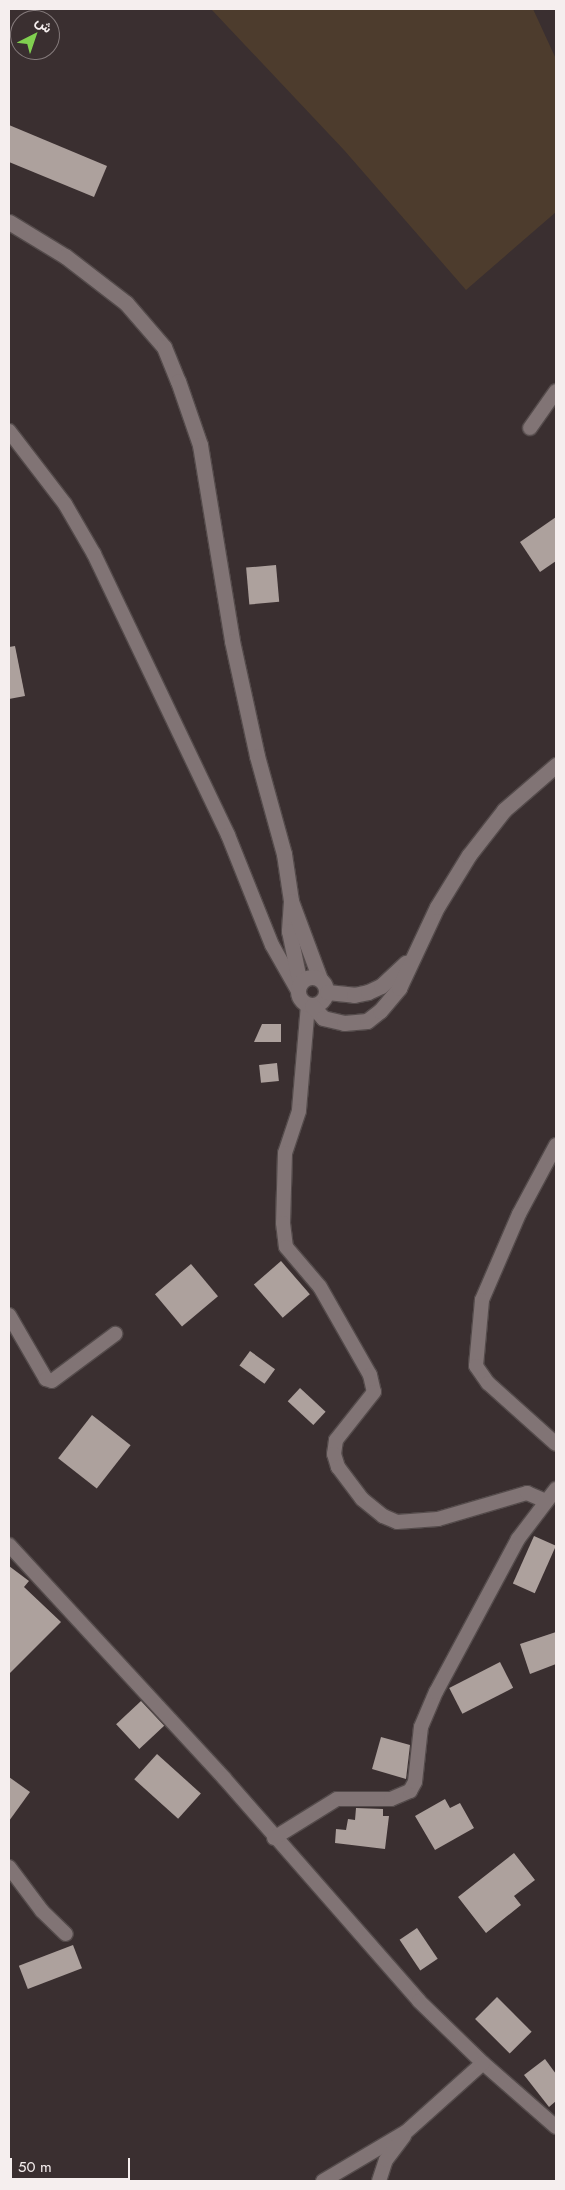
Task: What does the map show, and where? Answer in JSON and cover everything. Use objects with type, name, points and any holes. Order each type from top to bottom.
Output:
[{"type":"main road","points":[[9,222],[65,256],[126,302],[164,348],[178,381],[200,445],[232,641],[257,756],[284,854],[291,901],[290,931],[299,997],[323,1018],[334,1022],[367,1020],[393,998],[410,961],[470,855],[504,810],[556,765]]},
{"type":"main road","points":[[291,901],[323,985],[324,999],[310,1005]]},
{"type":"main road","points":[[299,987],[312,977],[323,985],[354,995],[368,992],[381,986],[410,961]]},
{"type":"street","points":[[530,428],[556,391]]},
{"type":"street","points":[[9,431],[65,504],[94,554],[228,836],[272,945],[299,987]]},
{"type":"street","points":[[310,1005],[299,1111],[285,1153],[283,1223],[286,1248],[320,1287],[370,1375],[374,1392],[336,1440],[334,1454],[338,1468],[362,1500],[383,1516],[397,1522],[438,1519],[527,1493],[546,1501]]},
{"type":"street","points":[[556,1145],[519,1214],[482,1300],[476,1366],[488,1383],[556,1444]]},
{"type":"street","points":[[9,1316],[46,1378],[52,1381],[115,1334]]},
{"type":"street","points":[[274,1838],[336,1799],[391,1799],[410,1791],[414,1782],[421,1727],[436,1692],[518,1539],[556,1489]]},
{"type":"street","points":[[12,1551],[178,1727],[419,2000],[482,2063],[556,2127]]},
{"type":"street","points":[[9,1867],[42,1911],[66,1934]]},
{"type":"street","points":[[323,2181],[406,2132],[482,2063]]},
{"type":"street","points":[[380,2181],[386,2160],[406,2132]]},
{"type":"shaded area","points":[[211,9],[533,9],[556,59],[556,212],[466,290],[344,150]]},
{"type":"building","points":[[9,125],[107,166],[94,197],[9,162]]},
{"type":"building","points":[[556,517],[556,561],[540,572],[520,542]]},
{"type":"building","points":[[276,565],[279,602],[249,604],[246,568]]},
{"type":"building","points":[[15,646],[25,696],[9,699],[9,647]]},
{"type":"building","points":[[262,1024],[281,1024],[281,1042],[254,1042]]},
{"type":"building","points":[[277,1063],[279,1081],[261,1083],[259,1065]]},
{"type":"building","points":[[281,1261],[310,1294],[283,1318],[254,1285]]},
{"type":"building","points":[[191,1264],[218,1296],[182,1326],[155,1294]]},
{"type":"building","points":[[250,1351],[275,1369],[264,1384],[239,1366]]},
{"type":"building","points":[[300,1388],[326,1412],[313,1425],[288,1401]]},
{"type":"building","points":[[92,1415],[131,1445],[97,1489],[58,1458]]},
{"type":"building","points":[[534,1536],[556,1546],[535,1593],[513,1584]]},
{"type":"building","points":[[9,1566],[29,1581],[24,1587],[61,1622],[9,1674]]},
{"type":"building","points":[[556,1632],[556,1664],[530,1674],[520,1644]]},
{"type":"building","points":[[500,1662],[513,1688],[462,1714],[449,1688]]},
{"type":"building","points":[[141,1701],[164,1726],[139,1749],[116,1724]]},
{"type":"building","points":[[381,1737],[410,1745],[406,1779],[372,1769]]},
{"type":"building","points":[[157,1754],[201,1793],[178,1819],[134,1779]]},
{"type":"building","points":[[9,1777],[30,1792],[9,1821]]},
{"type":"building","points":[[445,1799],[450,1808],[460,1803],[474,1828],[435,1850],[415,1816]]},
{"type":"building","points":[[356,1808],[383,1809],[383,1816],[389,1816],[385,1849],[335,1843],[336,1829],[346,1830],[348,1819],[355,1820]]},
{"type":"building","points":[[514,1853],[535,1880],[514,1896],[521,1905],[486,1933],[458,1897]]},
{"type":"building","points":[[417,1928],[438,1959],[420,1970],[400,1940]]},
{"type":"building","points":[[73,1945],[82,1968],[28,1989],[19,1966]]},
{"type":"building","points":[[497,1997],[532,2032],[510,2054],[475,2019]]},
{"type":"building","points":[[545,2059],[556,2074],[556,2101],[549,2107],[524,2075]]}]
